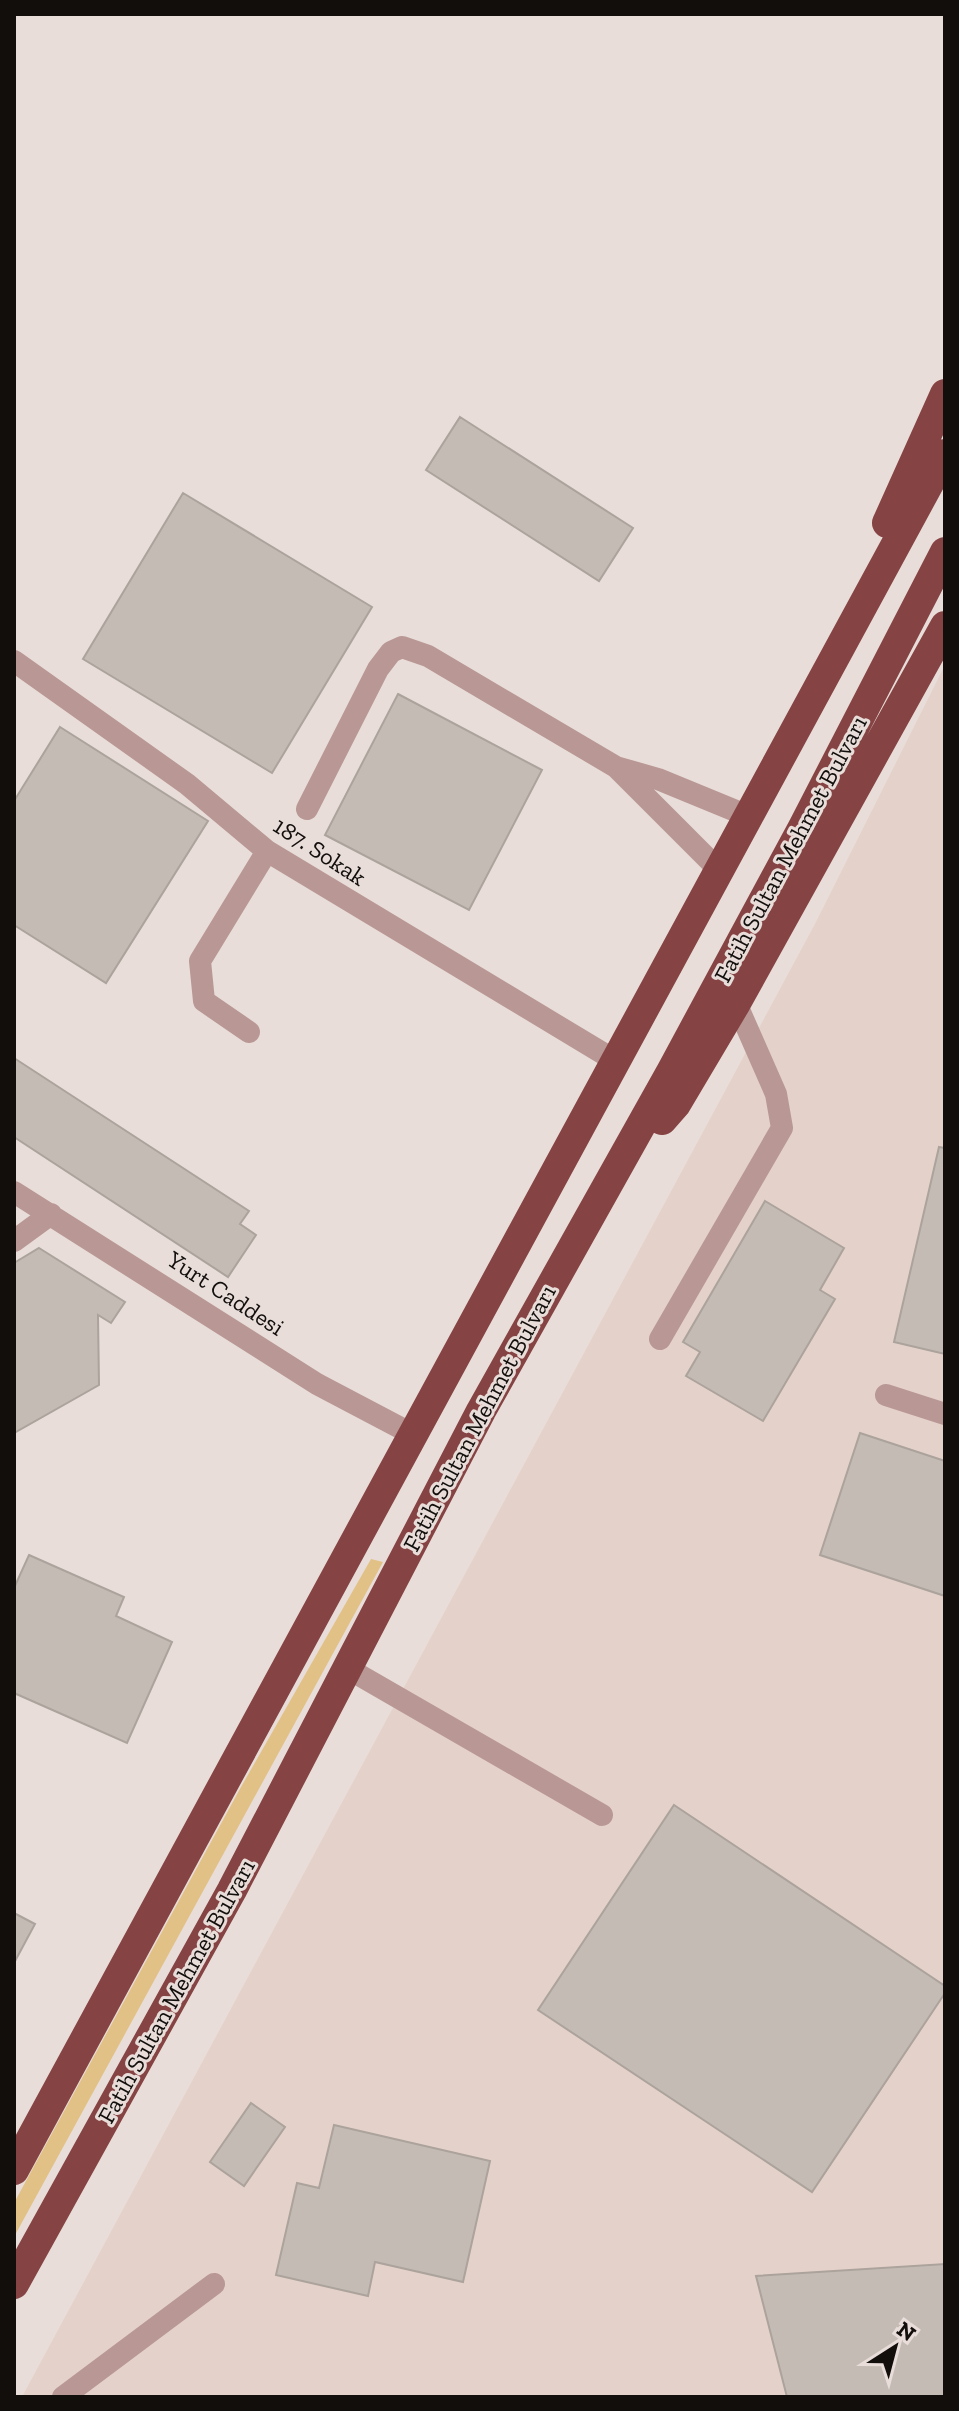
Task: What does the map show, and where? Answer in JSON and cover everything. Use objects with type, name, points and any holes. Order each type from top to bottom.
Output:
[{"type":"highway","points":[[794,734],[945,394]]},
{"type":"highway","name":"Fatih Sultan Mehmet Bulvarı","points":[[14,2170],[945,454]]},
{"type":"highway","name":"Fatih Sultan Mehmet Bulvarı","points":[[14,2284],[232,1890],[481,1411],[803,827],[945,552]]},
{"type":"highway","points":[[611,1178],[676,1104],[736,1003],[945,626]]},
{"type":"street","points":[[307,809],[378,669],[391,652],[402,647],[428,656],[616,767],[711,862],[717,873]]},
{"type":"street","name":"187. Sokak","points":[[14,661],[187,784],[267,851],[614,1060]]},
{"type":"street","points":[[616,767],[658,779],[748,816]]},
{"type":"street","points":[[249,1032],[204,1001],[200,961],[267,851]]},
{"type":"street","points":[[660,1339],[782,1128],[776,1094],[736,1003]]},
{"type":"street","name":"Yurt Caddesi","points":[[14,1192],[317,1384],[412,1434]]},
{"type":"street","points":[[14,1241],[51,1214]]},
{"type":"street","points":[[886,1395],[945,1414]]},
{"type":"street","points":[[347,1668],[602,1815]]},
{"type":"street","points":[[63,2397],[214,2284]]},
{"type":"shaded area","points":[[945,665],[945,2397],[22,2397],[815,924]]},
{"type":"shaded area","points":[[371,1559],[383,1562],[14,2237],[14,2203],[241,1787]]},
{"type":"building","points":[[460,417],[633,528],[599,581],[426,470]]},
{"type":"building","points":[[183,493],[372,607],[272,773],[83,659]]},
{"type":"building","points":[[398,694],[542,770],[469,910],[325,835]]},
{"type":"building","points":[[60,727],[208,821],[106,983],[14,925],[14,801]]},
{"type":"building","points":[[14,1058],[249,1211],[240,1224],[256,1235],[228,1277],[14,1137]]},
{"type":"building","points":[[939,1147],[945,1148],[945,1354],[894,1342]]},
{"type":"building","points":[[765,1201],[844,1248],[820,1290],[835,1299],[763,1421],[686,1376],[700,1352],[683,1342]]},
{"type":"building","points":[[39,1248],[125,1302],[111,1323],[98,1315],[99,1385],[14,1433],[14,1263]]},
{"type":"building","points":[[860,1433],[945,1461],[945,1596],[820,1555]]},
{"type":"building","points":[[29,1555],[124,1597],[116,1616],[172,1642],[127,1743],[14,1693],[14,1588]]},
{"type":"building","points":[[674,1805],[945,1986],[945,1993],[812,2192],[538,2010]]},
{"type":"building","points":[[14,1913],[35,1924],[14,1963]]},
{"type":"building","points":[[251,2103],[285,2127],[244,2186],[210,2162]]},
{"type":"building","points":[[334,2125],[490,2161],[463,2282],[375,2262],[368,2296],[276,2275],[297,2183],[319,2188]]},
{"type":"building","points":[[945,2264],[945,2397],[787,2397],[756,2276]]}]
